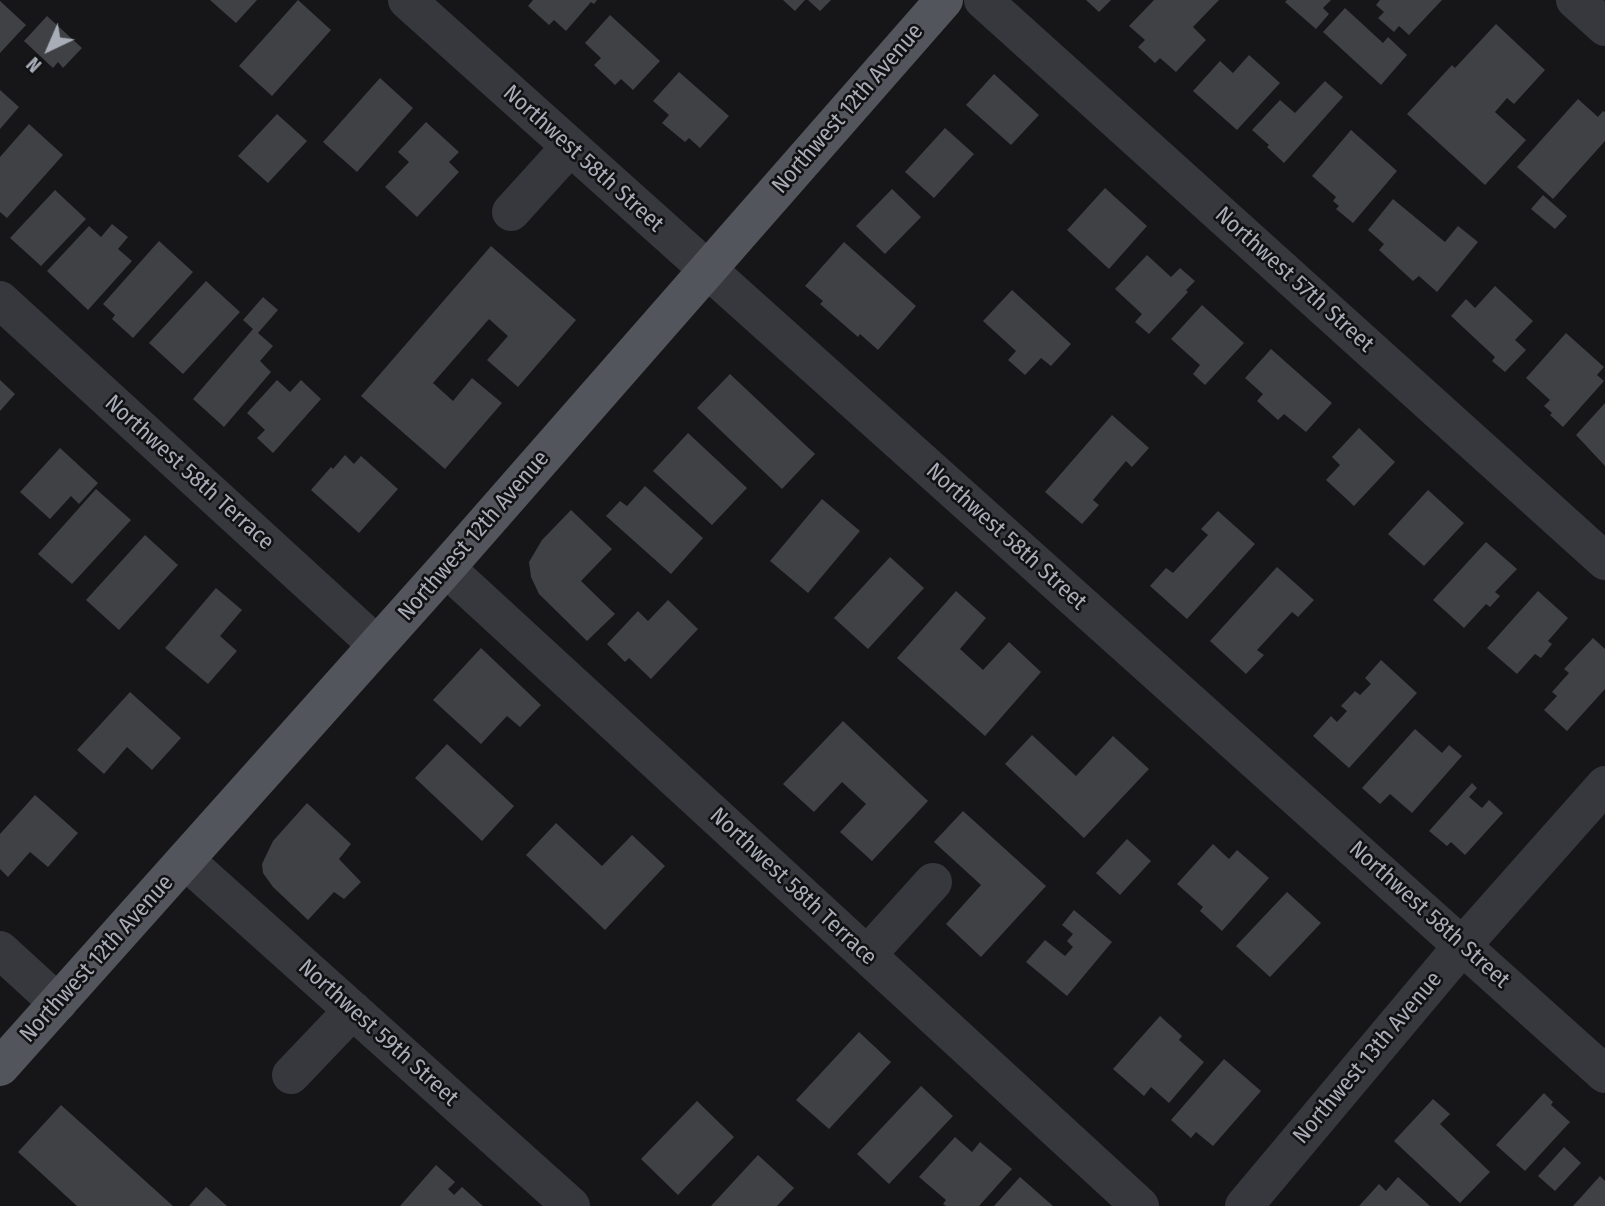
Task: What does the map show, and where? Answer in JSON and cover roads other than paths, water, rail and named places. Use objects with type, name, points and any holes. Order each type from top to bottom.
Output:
[{"type":"main road","name":"Northwest 12th Avenue","points":[[0,1067],[446,568],[944,0]]},
{"type":"street","name":"Northwest 58th Street","points":[[407,0],[1605,1074]]},
{"type":"street","name":"Northwest 57th Street","points":[[983,0],[1605,561]]},
{"type":"street","points":[[511,212],[570,147]]},
{"type":"street","name":"Northwest 58th Terrace","points":[[0,300],[377,645]]},
{"type":"street","name":"Northwest 58th Terrace","points":[[446,568],[1140,1206]]},
{"type":"street","name":"Northwest 13th Avenue","points":[[1244,1206],[1463,945],[1605,785]]},
{"type":"street","name":"Northwest 59th Street","points":[[186,860],[570,1206]]},
{"type":"street","points":[[867,955],[933,882]]},
{"type":"street","points":[[0,950],[58,1003]]},
{"type":"street","points":[[291,1074],[353,1010]]}]
